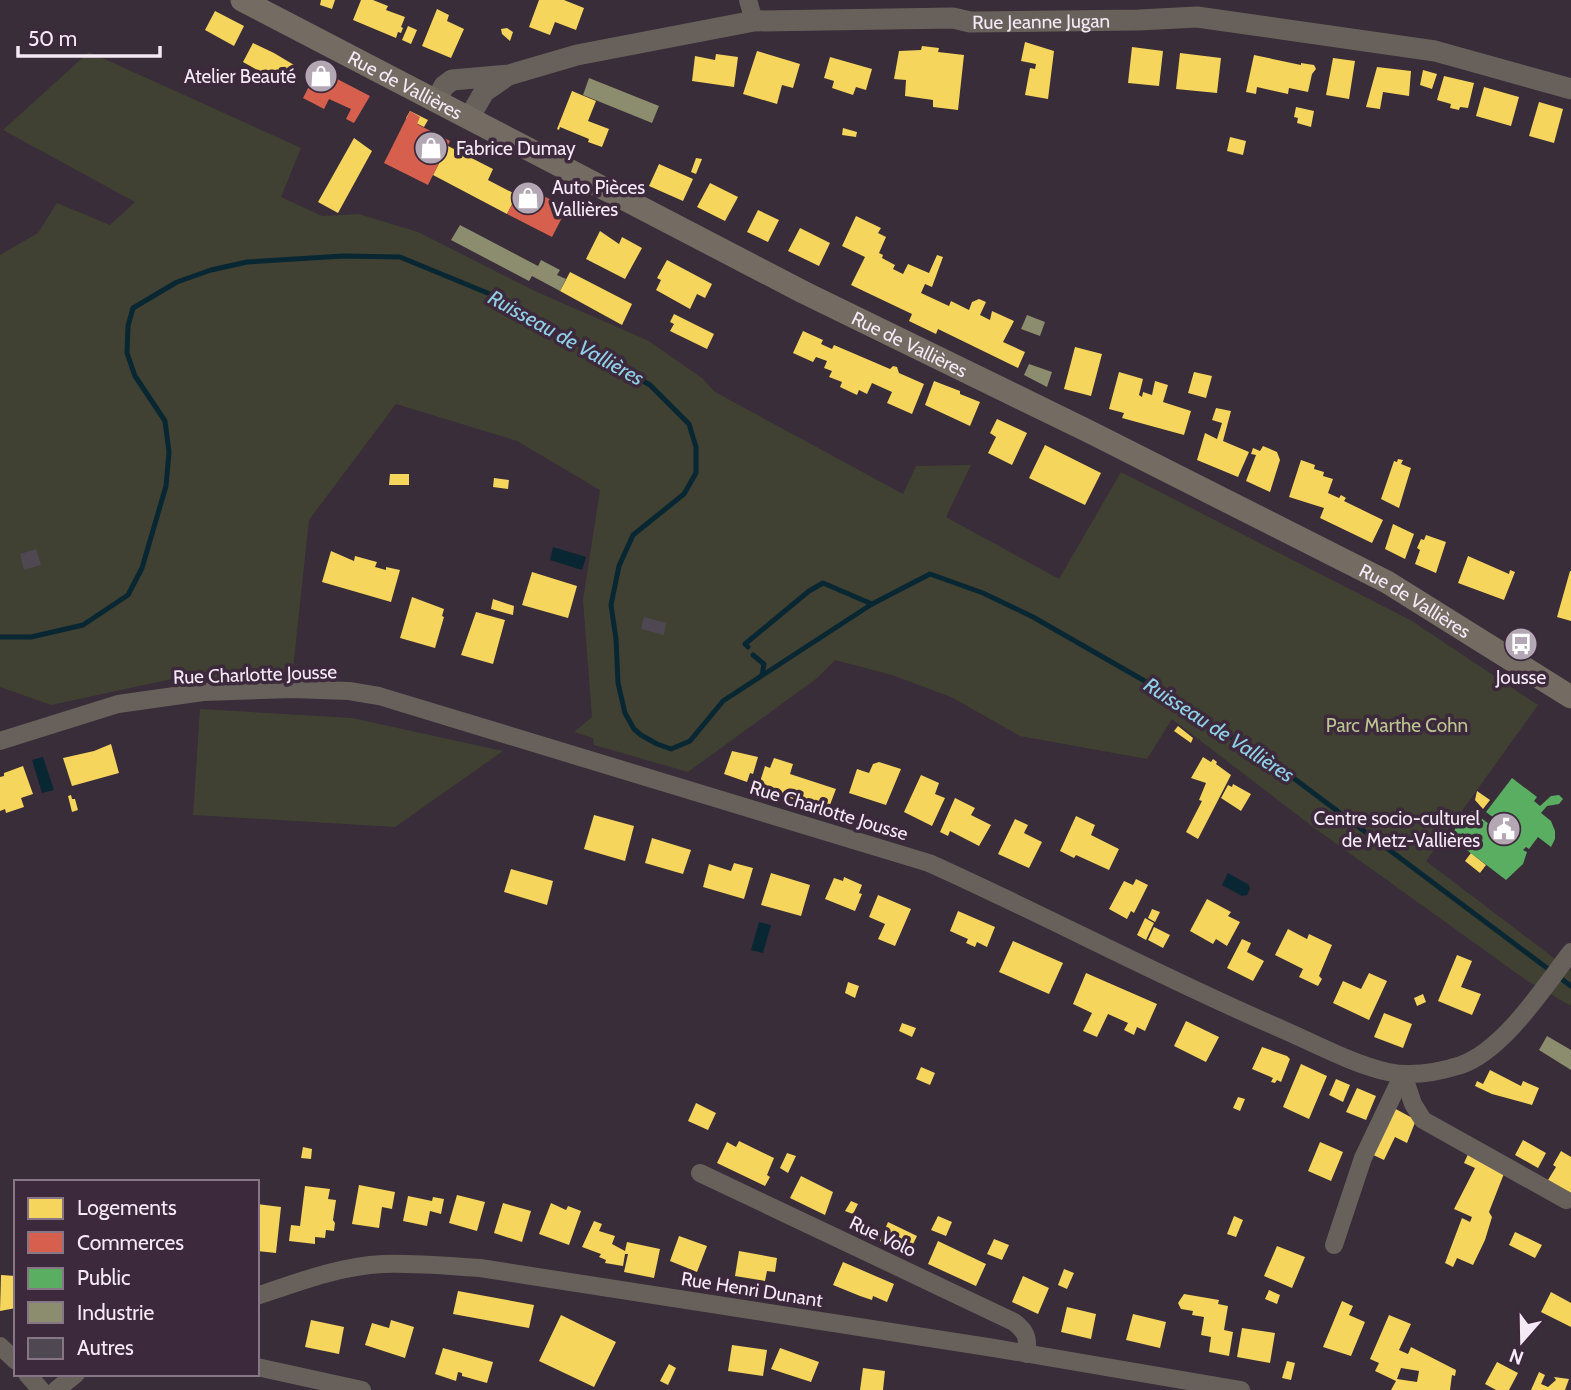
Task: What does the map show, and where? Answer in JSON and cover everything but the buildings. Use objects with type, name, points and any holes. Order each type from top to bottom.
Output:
[{"type":"main road","name":"Rue de Vallières","points":[[242,0],[803,292],[1090,432],[1387,582],[1571,698]]},
{"type":"street","points":[[747,0],[754,21]]},
{"type":"street","name":"Rue Jeanne Jugan","points":[[436,101],[444,86],[452,80],[509,75],[577,55],[754,21],[953,18],[970,22],[1197,18],[1435,51],[1571,89]]},
{"type":"street","name":"Rue Jeanne Jugan","points":[[469,118],[484,92],[509,75]]},
{"type":"street","name":"Rue Charlotte Jousse","points":[[0,741],[118,704],[202,692],[292,689],[349,691],[380,696],[929,863],[1244,1012],[1366,1065],[1403,1074],[1444,1069],[1463,1064],[1483,1054],[1501,1040],[1568,956]]},
{"type":"street","points":[[1403,1074],[1413,1104],[1423,1120],[1566,1200]]},
{"type":"street","points":[[1334,1245],[1363,1158],[1403,1074]]},
{"type":"street","name":"Rue Volo","points":[[700,1173],[1014,1322],[1026,1330],[1027,1354]]},
{"type":"street","name":"Rue Henri Dunant","points":[[259,1295],[309,1278],[381,1264],[480,1268],[1027,1354],[1237,1390]]},
{"type":"street","points":[[0,1345],[14,1359]]},
{"type":"street","points":[[259,1367],[362,1390]]},
{"type":"green space","name":"Parc Marthe Cohn","points":[[89,52],[301,148],[281,197],[322,216],[359,214],[418,232],[537,292],[649,341],[703,379],[715,392],[903,494],[916,466],[971,465],[946,517],[1059,579],[1121,472],[1412,621],[1538,705],[1426,861],[1571,971],[1571,1006],[1526,980],[1313,827],[1172,719],[1147,759],[1020,736],[951,697],[892,675],[835,660],[816,679],[688,772],[594,745],[593,738],[574,732],[592,717],[583,600],[600,490],[517,441],[396,404],[309,520],[292,678],[177,684],[172,679],[51,705],[0,687],[0,255],[38,233],[57,203],[110,225],[135,202],[3,130]]},
{"type":"green space","points":[[200,709],[352,718],[503,751],[395,827],[193,815]]},
{"type":"water","points":[[553,547],[586,557],[582,570],[550,560]]},
{"type":"water","points":[[43,757],[54,790],[42,793],[32,760]]},
{"type":"water","points":[[1228,873],[1249,885],[1247,895],[1242,896],[1222,885]]},
{"type":"water","points":[[759,922],[771,925],[763,953],[751,950]]},
{"type":"waterway","name":"Ruisseau de Vallières","points":[[0,637],[31,637],[83,625],[128,595],[142,568],[166,486],[169,452],[165,421],[135,376],[127,353],[128,326],[133,308],[177,282],[211,270],[247,262],[343,256],[400,257],[502,299],[650,385],[689,424],[696,447],[696,473],[684,494],[633,535],[619,566],[611,605],[618,683],[625,713],[634,729],[641,735],[671,749],[690,741],[723,701],[872,604],[930,574],[983,593],[1033,617],[1143,680],[1292,777],[1571,986]]},
{"type":"waterway","name":"Ruisseau de Vallières","points":[[748,647],[745,644],[809,591],[823,583],[872,604]]},
{"type":"waterway","name":"Ruisseau de Vallières","points":[[753,655],[764,664],[762,675]]},
{"type":"place","name":"Atelier Beauté","points":[[321,76]]},
{"type":"place","name":"Fabrice Dumay","points":[[431,148]]},
{"type":"place","name":"Auto Pièces Vallières","points":[[528,198]]},
{"type":"place","name":"Jousse","points":[[1521,644]]},
{"type":"place","name":"Centre socio-culturel de Metz-Vallières","points":[[1504,829]]}]
